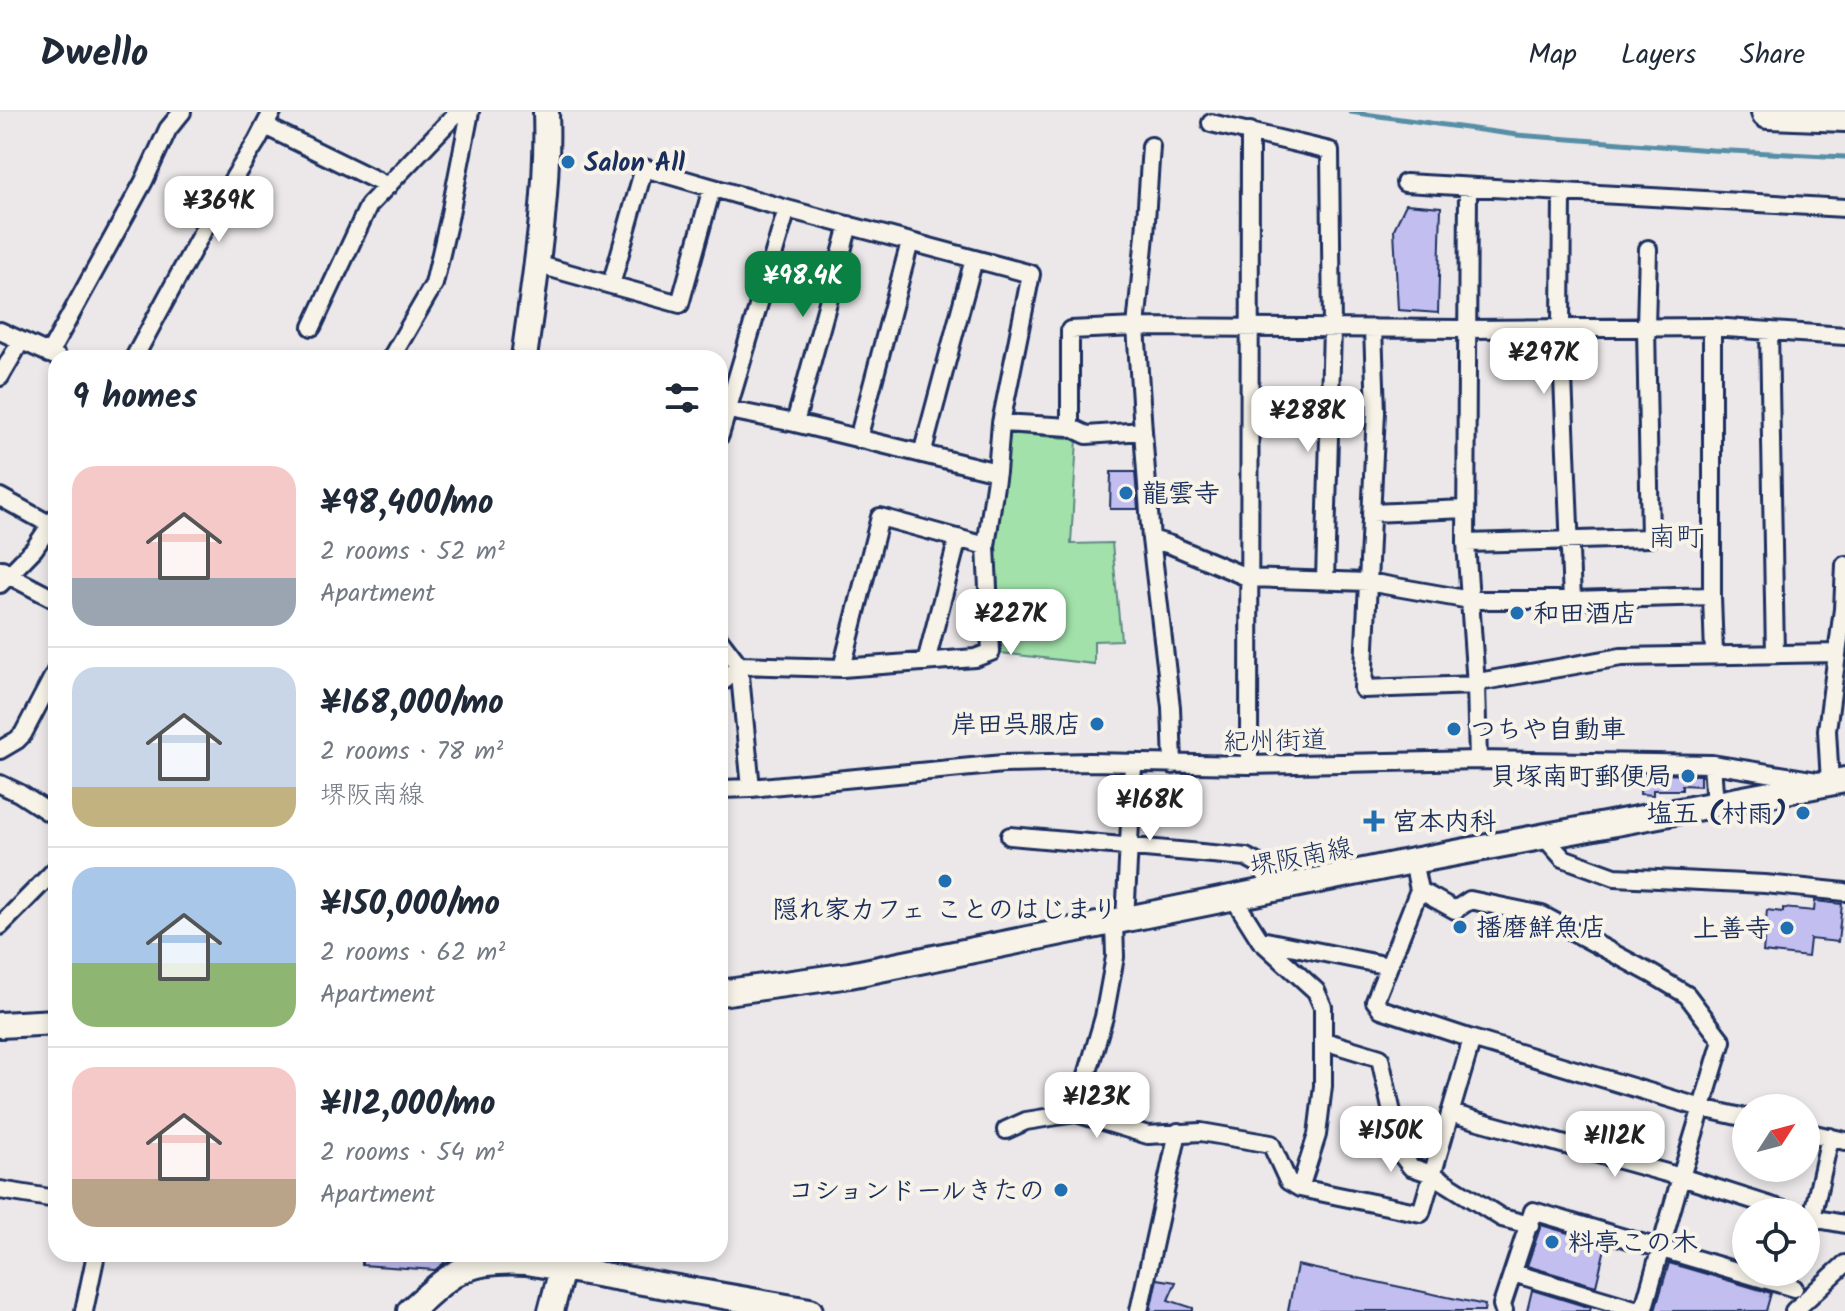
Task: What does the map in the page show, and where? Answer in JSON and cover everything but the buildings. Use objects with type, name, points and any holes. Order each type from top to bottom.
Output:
[{"type":"highway","points":[[1768,112],[1845,115]]},
{"type":"main road","points":[[525,350],[548,152],[546,112]]},
{"type":"main road","name":"堺阪南線","points":[[728,992],[850,975],[1413,861],[1837,781]]},
{"type":"main road","points":[[0,1025],[48,1022]]},
{"type":"main road","points":[[410,1311],[445,1279],[473,1265],[489,1262]]},
{"type":"main road","points":[[551,1311],[564,1262]]},
{"type":"main road","points":[[569,1262],[810,1311]]},
{"type":"street","points":[[57,350],[168,129],[182,112]]},
{"type":"street","points":[[312,327],[369,205],[458,112]]},
{"type":"street","points":[[396,350],[434,284],[470,112]]},
{"type":"street","points":[[138,350],[268,119],[388,186]]},
{"type":"street","points":[[1211,123],[1330,151],[1332,329],[1325,580]]},
{"type":"street","points":[[1249,765],[1250,131]]},
{"type":"street","points":[[1151,146],[1136,327],[1151,539],[1171,707],[1173,765]]},
{"type":"street","points":[[611,285],[644,168],[1031,274],[1001,423],[986,546],[991,652],[975,658],[842,668],[739,665],[728,677]]},
{"type":"street","points":[[1405,183],[1845,208]]},
{"type":"street","points":[[1468,187],[1466,543],[1478,760]]},
{"type":"street","points":[[536,264],[680,304],[712,188]]},
{"type":"street","points":[[1562,192],[1561,328],[1572,600]]},
{"type":"street","points":[[787,209],[729,410],[997,472]]},
{"type":"street","points":[[795,423],[849,225]]},
{"type":"street","points":[[858,439],[910,242]]},
{"type":"street","points":[[1466,543],[1650,538],[1646,327],[1648,249]]},
{"type":"street","points":[[922,454],[974,259]]},
{"type":"street","points":[[1070,427],[1070,330],[1249,326],[1332,329],[1712,327],[1845,336]]},
{"type":"street","points":[[1712,327],[1714,655]]},
{"type":"street","points":[[1373,328],[1376,412],[1363,689],[1476,685],[1484,681],[1621,657],[1837,653]]},
{"type":"street","points":[[0,331],[48,353]]},
{"type":"street","points":[[1769,331],[1775,654]]},
{"type":"street","points":[[0,377],[21,341]]},
{"type":"street","points":[[1001,423],[1070,427],[1087,435],[1143,431]]},
{"type":"street","points":[[0,497],[48,517]]},
{"type":"street","points":[[1371,513],[1466,509]]},
{"type":"street","points":[[842,668],[880,517],[986,546]]},
{"type":"street","points":[[48,529],[34,549],[3,576],[48,596]]},
{"type":"street","points":[[926,662],[958,538]]},
{"type":"street","points":[[1151,539],[1249,578],[1368,582],[1470,600],[1712,596]]},
{"type":"street","points":[[1837,781],[1827,730],[1844,609],[1845,565]]},
{"type":"street","points":[[728,651],[739,665],[751,788]]},
{"type":"street","points":[[0,750],[23,734],[48,686]]},
{"type":"street","name":"紀州街道","points":[[728,789],[1003,764],[1089,762],[1249,765],[1478,760],[1712,764],[1837,781]]},
{"type":"street","points":[[1712,764],[1715,805]]},
{"type":"street","points":[[1076,1113],[1104,1017],[1115,957],[1130,846],[1133,765]]},
{"type":"street","points":[[0,784],[48,812]]},
{"type":"street","points":[[1010,836],[1246,857],[1259,864],[1275,890]]},
{"type":"street","points":[[1545,838],[1563,858],[1615,877],[1765,884],[1845,892]]},
{"type":"street","points":[[1413,861],[1419,890],[1375,1001],[1381,1009],[1472,1039],[1732,1115]]},
{"type":"street","points":[[0,926],[48,877]]},
{"type":"street","points":[[1419,890],[1455,910],[1470,900],[1542,915],[1687,995],[1722,1041],[1642,1311],[1513,1273]]},
{"type":"street","points":[[1233,897],[1260,940],[1316,991],[1323,1007],[1323,1086],[1317,1135],[1300,1188]]},
{"type":"street","points":[[1260,940],[1389,966]]},
{"type":"street","points":[[1006,1130],[1026,1121],[1076,1113],[1148,1135],[1201,1132],[1271,1144],[1288,1181],[1300,1188],[1421,1213],[1472,1039]]},
{"type":"street","points":[[1324,1041],[1380,1058],[1401,1154],[1411,1167],[1432,1174],[1502,1218],[1530,1225]]},
{"type":"street","points":[[1450,1113],[1746,1198]]},
{"type":"street","points":[[1139,1311],[1178,1132]]},
{"type":"street","points":[[1816,1198],[1838,1139]]},
{"type":"street","points":[[0,1190],[48,1198]]},
{"type":"street","points":[[1504,1311],[1502,1305],[1533,1211],[1660,1249],[1732,1265]]},
{"type":"street","points":[[1820,1220],[1845,1224]]},
{"type":"street","points":[[84,1311],[94,1262]]},
{"type":"street","points":[[1791,1311],[1845,1264]]},
{"type":"street","points":[[1791,1311],[1796,1286]]},
{"type":"green space","points":[[1007,433],[1077,439],[1071,544],[1112,543],[1121,640],[1094,641],[1094,664],[1001,653],[995,549]]},
{"type":"waterway","points":[[1350,112],[1517,135],[1845,157]]},
{"type":"place","name":"Salon All","points":[[568,162]]},
{"type":"place","name":"龍雲寺","points":[[1126,493]]},
{"type":"place","name":"和田酒店","points":[[1517,613]]},
{"type":"place","name":"岸田呉服店","points":[[1097,724]]},
{"type":"place","name":"つちや自動車","points":[[1454,729]]},
{"type":"place","name":"貝塚南町郵便局","points":[[1688,776]]},
{"type":"place","name":"塩五 (村雨)","points":[[1803,813]]},
{"type":"place","name":"宮本内科","points":[[1374,821]]},
{"type":"place","name":"隠れ家カフェ ことのはじまり","points":[[945,881]]},
{"type":"place","name":"播磨鮮魚店","points":[[1460,927]]},
{"type":"place","name":"上善寺","points":[[1787,928]]},
{"type":"place","name":"コションドールきたの","points":[[1061,1190]]},
{"type":"place","name":"料亭この木","points":[[1552,1242]]},
{"type":"district","name":"南町","points":[[1676,536]]}]
